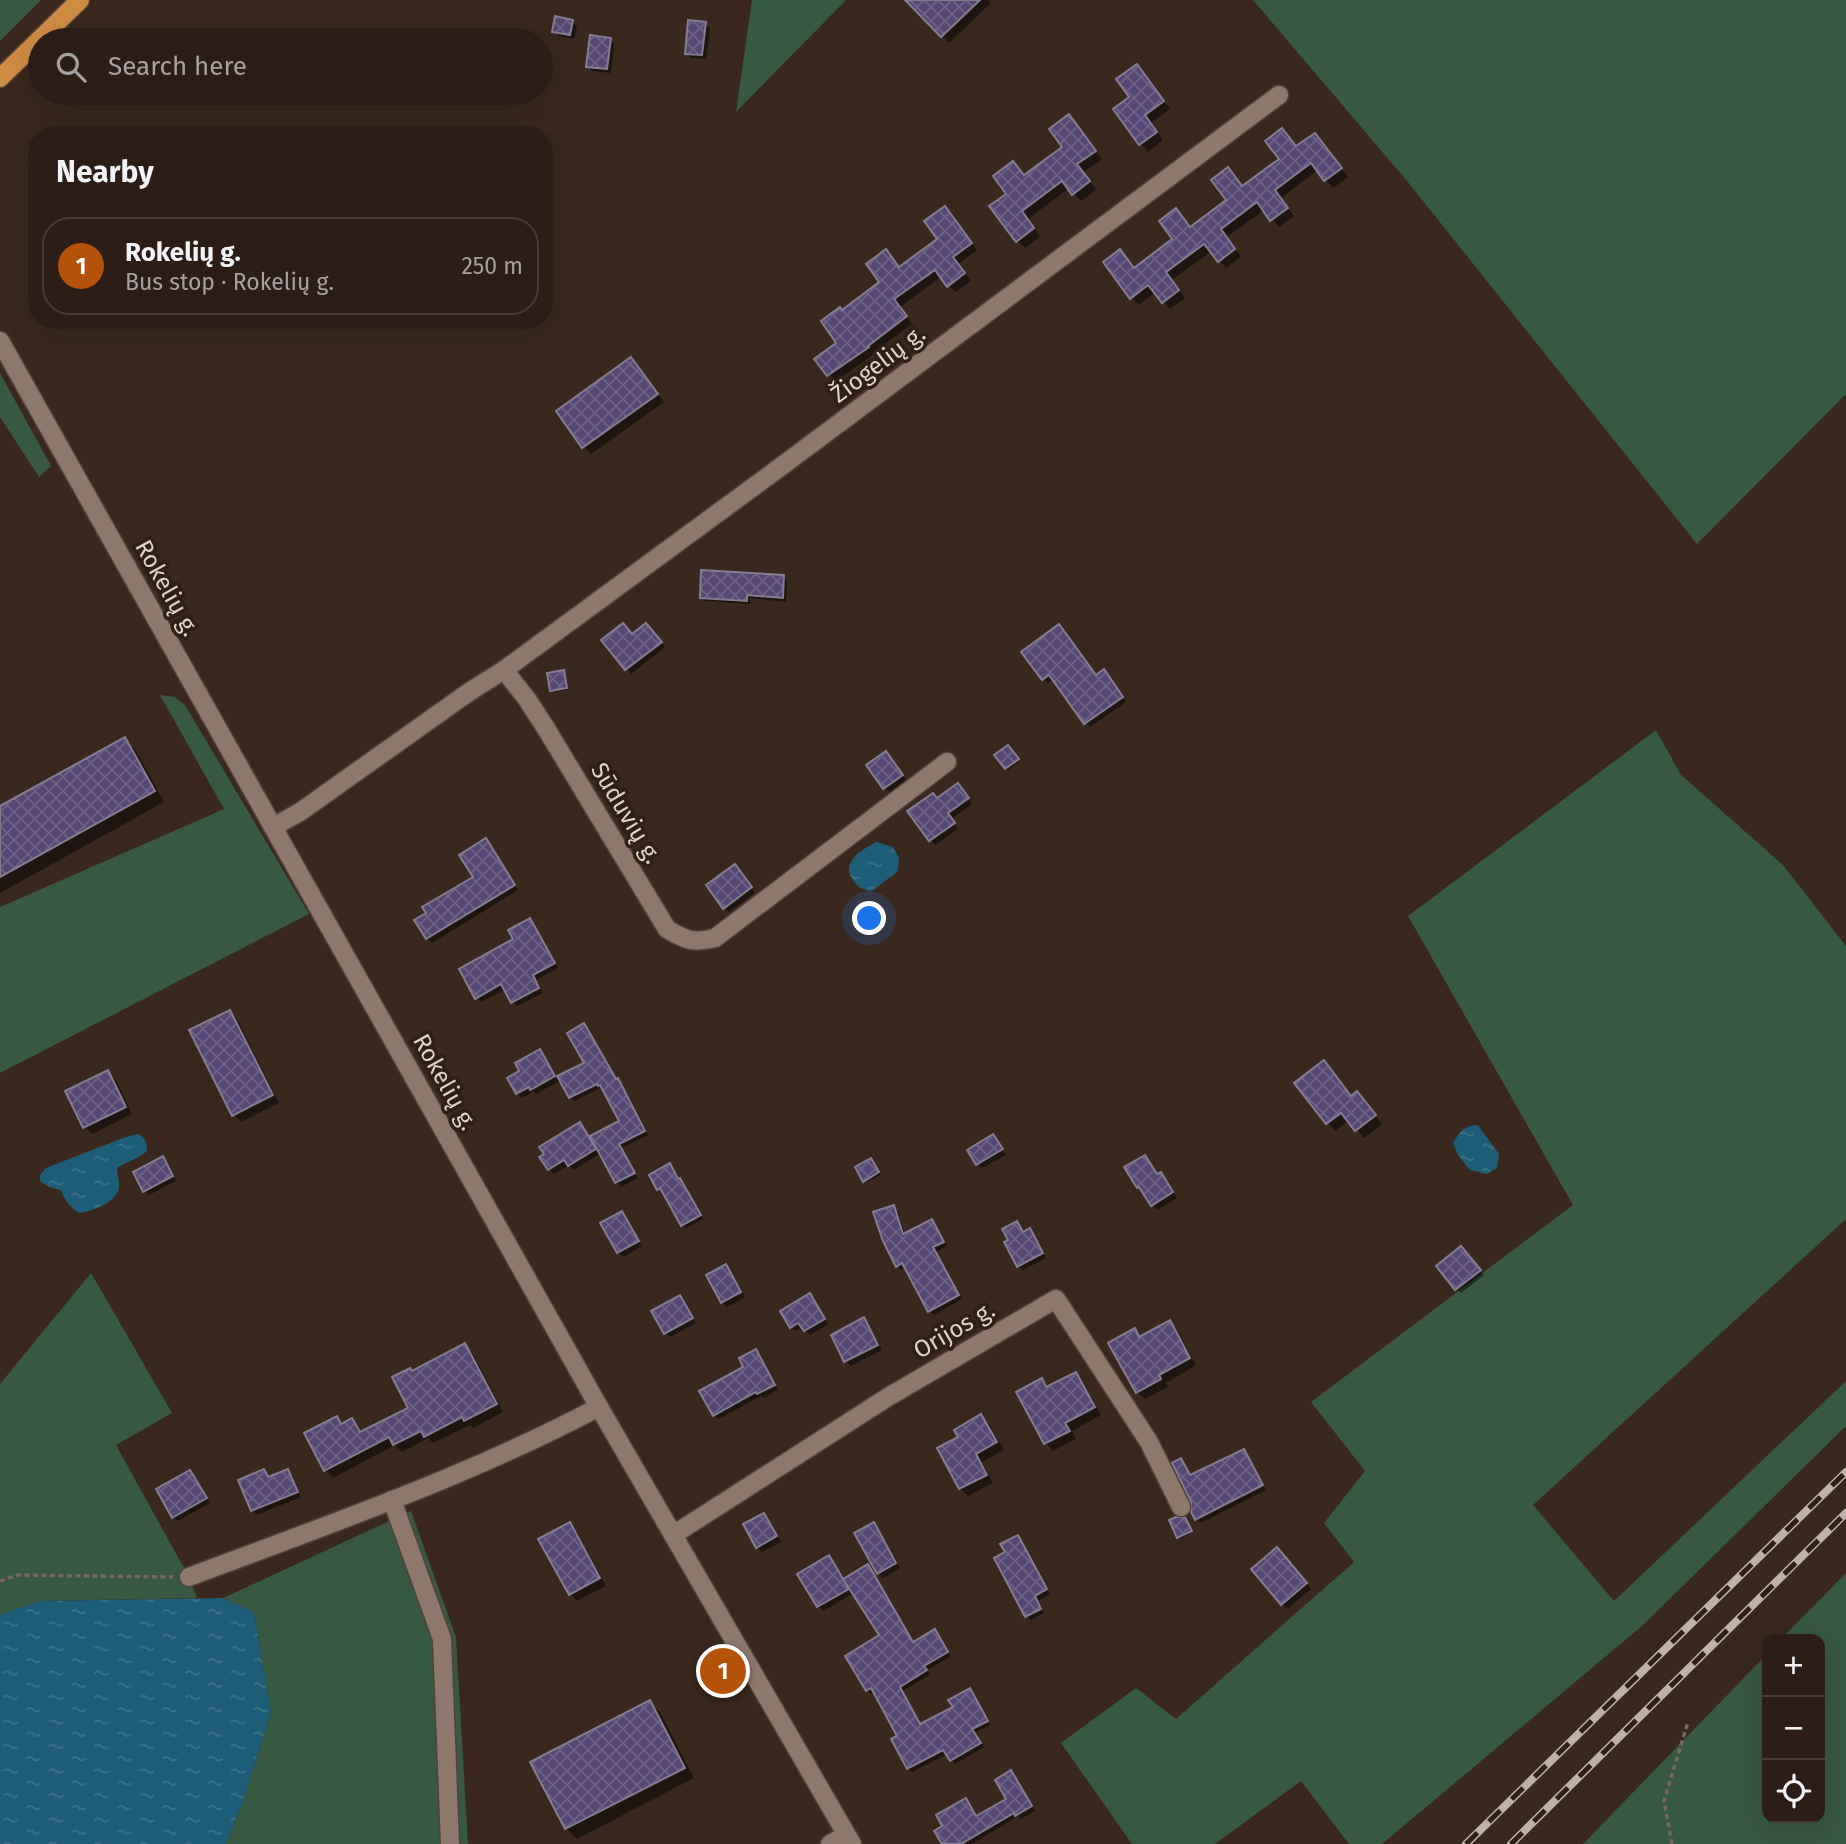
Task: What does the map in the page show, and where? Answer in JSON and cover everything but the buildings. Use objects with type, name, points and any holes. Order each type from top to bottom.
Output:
[{"type":"main road","points":[[51,28],[80,0]]},
{"type":"main road","points":[[0,78],[28,51]]},
{"type":"street","name":"Žiogelių g.","points":[[504,670],[1279,95]]},
{"type":"street","name":"Rokelių g.","points":[[0,341],[600,1407],[850,1839]]},
{"type":"street","name":"Sūduvių g.","points":[[504,670],[547,730],[667,929],[679,937],[698,942],[715,938],[947,762]]},
{"type":"street","points":[[273,827],[300,812],[504,670]]},
{"type":"street","name":"Orijos g.","points":[[673,1535],[888,1397],[1056,1298],[1149,1442],[1181,1507]]},
{"type":"street","points":[[189,1577],[392,1500],[553,1432],[600,1407]]},
{"type":"street","points":[[392,1500],[442,1639],[450,1844]]},
{"type":"street","points":[[830,1844],[850,1839]]},
{"type":"path","points":[[0,1581],[17,1575],[189,1577]]},
{"type":"path","points":[[1672,1844],[1664,1801],[1688,1722]]},
{"type":"green space","points":[[0,0],[41,0],[0,41]]},
{"type":"green space","points":[[752,0],[846,0],[736,112]]},
{"type":"green space","points":[[1253,0],[1846,0],[1846,394],[1697,544],[1407,181]]},
{"type":"green space","points":[[0,373],[51,466],[39,477],[0,417]]},
{"type":"green space","points":[[160,695],[175,697],[185,705],[309,914],[0,1073],[0,907],[224,809]]},
{"type":"green space","points":[[1656,730],[1681,775],[1783,865],[1846,946],[1846,1219],[1533,1505],[1614,1601],[1846,1381],[1846,1426],[1642,1626],[1382,1844],[1349,1844],[1301,1781],[1215,1844],[1132,1844],[1061,1743],[1136,1688],[1176,1719],[1354,1562],[1324,1523],[1365,1471],[1311,1402],[1573,1205],[1408,916]]},
{"type":"green space","points":[[91,1273],[172,1413],[116,1445],[189,1577],[197,1598],[40,1601],[0,1615],[0,1384]]},
{"type":"green space","points":[[411,1511],[456,1637],[468,1844],[226,1844],[244,1799],[271,1712],[254,1612],[223,1598]]},
{"type":"green space","points":[[1846,1573],[1846,1844],[1583,1844],[1762,1659],[1762,1823],[1825,1823],[1825,1634],[1786,1634]]},
{"type":"water","points":[[876,842],[893,847],[899,858],[898,871],[872,891],[857,885],[849,868],[854,857]]},
{"type":"water","points":[[1478,1125],[1499,1154],[1497,1168],[1487,1174],[1470,1170],[1458,1155],[1453,1143],[1463,1130]]},
{"type":"water","points":[[138,1134],[146,1141],[147,1151],[117,1168],[118,1191],[104,1205],[79,1213],[68,1203],[61,1190],[40,1181],[40,1175],[46,1168]]},
{"type":"water","points":[[223,1598],[254,1612],[271,1712],[244,1799],[226,1844],[0,1844],[0,1615],[39,1601]]},
{"type":"railway","points":[[1466,1844],[1846,1472]]},
{"type":"railway","points":[[1511,1844],[1846,1513]]},
{"type":"place","name":"Rokelių g.","points":[[723,1671]]}]
